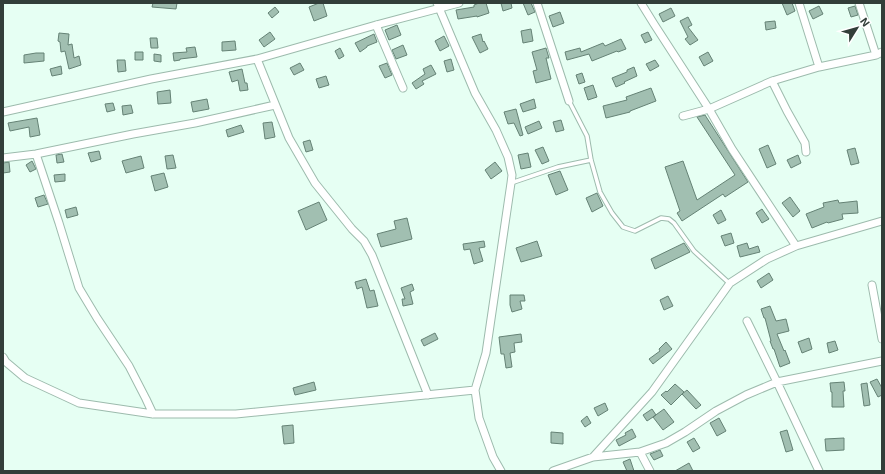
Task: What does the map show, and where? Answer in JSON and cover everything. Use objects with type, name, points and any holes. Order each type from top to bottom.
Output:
[{"type":"street","points":[[3,112],[257,59],[376,25],[438,5],[459,3]]},
{"type":"street","points":[[537,3],[569,101]]},
{"type":"street","points":[[641,3],[709,109],[732,149],[796,246]]},
{"type":"street","points":[[799,3],[819,67]]},
{"type":"street","points":[[683,116],[709,109],[772,81],[819,67],[879,53],[859,3]]},
{"type":"street","points":[[438,5],[475,93],[496,130],[508,157],[512,175],[486,353],[476,390],[479,418],[493,457],[501,471]]},
{"type":"street","points":[[376,25],[403,88]]},
{"type":"street","points":[[257,59],[289,138],[315,183],[352,229],[364,241],[372,255],[428,395]]},
{"type":"street","points":[[772,81],[805,143],[806,152]]},
{"type":"street","points":[[3,158],[36,154],[132,134],[195,123],[275,105]]},
{"type":"street","points":[[36,154],[79,288],[96,318],[129,366],[153,414]]},
{"type":"street","points":[[593,457],[652,392],[730,283],[767,259],[796,246],[882,221]]},
{"type":"street","points":[[872,285],[882,339]]},
{"type":"street","points":[[747,321],[819,471]]},
{"type":"street","points":[[3,357],[6,362],[25,378],[79,403],[153,414],[236,414],[476,390]]},
{"type":"street","points":[[553,471],[593,457],[640,452],[666,443],[716,411],[746,395],[777,382],[882,361]]},
{"type":"street","points":[[640,452],[650,471]]},
{"type":"lane","points":[[569,101],[587,136],[600,192],[612,213],[623,227],[635,231],[661,218],[669,219],[674,223],[694,251],[730,283]]},
{"type":"lane","points":[[511,183],[558,167],[592,160]]},
{"type":"building","points":[[153,3],[177,3],[176,9],[152,7]]},
{"type":"building","points":[[323,3],[327,16],[314,21],[309,7]]},
{"type":"building","points":[[486,3],[489,13],[477,17],[458,19],[456,10],[474,7],[474,5]]},
{"type":"building","points":[[501,3],[511,3],[512,8],[503,11]]},
{"type":"building","points":[[523,3],[531,3],[535,12],[528,15]]},
{"type":"building","points":[[782,3],[792,3],[795,11],[787,15]]},
{"type":"building","points":[[819,6],[823,14],[813,19],[809,11]]},
{"type":"building","points":[[855,6],[858,15],[851,17],[848,8]]},
{"type":"building","points":[[275,7],[279,12],[272,18],[268,13]]},
{"type":"building","points":[[671,8],[675,16],[663,22],[659,14]]},
{"type":"building","points":[[560,12],[564,23],[553,27],[549,16]]},
{"type":"building","points":[[688,17],[692,25],[688,27],[698,40],[690,45],[685,39],[688,37],[680,21]]},
{"type":"building","points":[[775,21],[776,28],[766,30],[765,22]]},
{"type":"building","points":[[397,25],[401,35],[389,40],[385,30]]},
{"type":"building","points":[[531,29],[533,41],[523,43],[521,31]]},
{"type":"building","points":[[270,32],[275,39],[264,47],[259,40]]},
{"type":"building","points":[[648,32],[652,40],[645,43],[641,35]]},
{"type":"building","points":[[59,33],[69,34],[68,45],[72,44],[74,58],[79,56],[81,65],[69,69],[65,51],[61,52],[60,42],[58,41]]},
{"type":"building","points":[[374,34],[377,42],[367,46],[360,52],[355,43]]},
{"type":"building","points":[[481,34],[483,42],[484,41],[488,49],[480,53],[472,37]]},
{"type":"building","points":[[444,36],[449,46],[440,51],[435,41]]},
{"type":"building","points":[[150,38],[157,38],[158,48],[151,48]]},
{"type":"building","points":[[621,39],[626,49],[592,61],[589,54],[567,60],[565,52],[580,48],[581,52],[603,43],[605,46]]},
{"type":"building","points":[[235,41],[236,50],[222,51],[222,42]]},
{"type":"building","points":[[403,45],[407,55],[396,59],[392,50]]},
{"type":"building","points":[[195,47],[197,57],[174,61],[173,53],[187,52],[186,48]]},
{"type":"building","points":[[340,48],[344,56],[339,59],[335,51]]},
{"type":"building","points":[[546,48],[549,58],[546,58],[551,79],[536,83],[533,71],[537,70],[532,52]]},
{"type":"building","points":[[135,52],[143,52],[143,60],[135,60]]},
{"type":"building","points":[[708,52],[713,61],[704,66],[699,57]]},
{"type":"building","points":[[44,53],[44,61],[24,63],[24,55]]},
{"type":"building","points":[[154,54],[161,55],[161,62],[154,61]]},
{"type":"building","points":[[451,59],[454,70],[447,72],[444,61]]},
{"type":"building","points":[[117,60],[125,60],[126,71],[118,72]]},
{"type":"building","points":[[655,60],[659,66],[650,71],[646,64]]},
{"type":"building","points":[[300,63],[304,70],[294,75],[290,68]]},
{"type":"building","points":[[387,63],[392,75],[385,78],[379,66]]},
{"type":"building","points":[[431,65],[436,74],[422,81],[424,84],[416,89],[412,83],[425,74],[423,69]]},
{"type":"building","points":[[61,66],[62,74],[52,76],[50,69]]},
{"type":"building","points":[[634,67],[637,76],[616,87],[612,78],[627,72],[627,70]]},
{"type":"building","points":[[242,69],[248,90],[240,91],[238,80],[232,82],[229,72]]},
{"type":"building","points":[[582,73],[585,82],[579,84],[576,75]]},
{"type":"building","points":[[326,76],[329,85],[319,88],[316,79]]},
{"type":"building","points":[[593,85],[597,97],[588,100],[584,88]]},
{"type":"building","points":[[651,88],[656,101],[630,112],[606,118],[603,106],[627,100],[626,97]]},
{"type":"building","points":[[170,90],[171,103],[158,104],[157,92]]},
{"type":"building","points":[[207,99],[209,109],[193,112],[191,102]]},
{"type":"building","points":[[534,99],[536,108],[523,112],[520,104]]},
{"type":"building","points":[[113,103],[115,110],[107,112],[105,104]]},
{"type":"building","points":[[131,105],[133,113],[123,115],[122,106]]},
{"type":"building","points":[[516,109],[523,135],[520,136],[514,123],[508,124],[504,112]]},
{"type":"building","points":[[705,115],[748,182],[725,197],[723,194],[682,221],[677,213],[680,211],[665,167],[683,161],[697,200],[735,175],[697,117]]},
{"type":"building","points":[[37,118],[40,135],[30,137],[29,127],[10,131],[8,123]]},
{"type":"building","points":[[561,120],[564,130],[556,132],[553,122]]},
{"type":"building","points":[[539,121],[542,128],[528,134],[525,127]]},
{"type":"building","points":[[272,122],[275,137],[265,139],[263,123]]},
{"type":"building","points":[[241,125],[244,132],[228,137],[226,130]]},
{"type":"building","points":[[310,140],[313,150],[306,152],[303,142]]},
{"type":"building","points":[[768,145],[776,164],[767,168],[759,149]]},
{"type":"building","points":[[543,147],[549,161],[542,164],[535,150]]},
{"type":"building","points":[[855,148],[859,163],[851,165],[847,150]]},
{"type":"building","points":[[99,151],[101,159],[91,162],[88,153]]},
{"type":"building","points":[[528,153],[531,167],[521,169],[518,155]]},
{"type":"building","points":[[62,154],[64,162],[57,163],[56,155]]},
{"type":"building","points":[[173,155],[176,168],[167,169],[165,156]]},
{"type":"building","points":[[798,155],[801,163],[791,168],[787,160]]},
{"type":"building","points":[[141,156],[144,168],[126,173],[122,161]]},
{"type":"building","points":[[32,161],[36,169],[30,172],[26,165]]},
{"type":"building","points":[[9,162],[10,172],[3,173],[3,163]]},
{"type":"building","points":[[495,162],[502,171],[491,179],[485,170]]},
{"type":"building","points":[[560,171],[568,190],[556,195],[548,175]]},
{"type":"building","points":[[164,173],[168,187],[155,191],[151,176]]},
{"type":"building","points":[[65,174],[65,181],[55,182],[54,175]]},
{"type":"building","points":[[597,193],[603,206],[592,212],[586,198]]},
{"type":"building","points":[[44,195],[48,204],[38,207],[35,198]]},
{"type":"building","points":[[790,197],[800,211],[793,217],[782,203]]},
{"type":"building","points":[[838,200],[839,203],[857,201],[858,213],[842,214],[843,219],[827,222],[812,228],[806,214],[824,207],[823,203]]},
{"type":"building","points":[[319,202],[327,220],[306,230],[298,211]]},
{"type":"building","points":[[76,207],[78,215],[67,218],[65,210]]},
{"type":"building","points":[[762,209],[769,219],[762,223],[756,213]]},
{"type":"building","points":[[721,210],[726,220],[718,224],[713,215]]},
{"type":"building","points":[[407,218],[412,239],[381,247],[377,234],[396,229],[394,221]]},
{"type":"building","points":[[731,233],[734,243],[725,246],[721,236]]},
{"type":"building","points":[[484,241],[485,247],[479,248],[483,261],[474,264],[470,249],[464,250],[463,244]]},
{"type":"building","points":[[537,241],[542,256],[521,262],[516,248]]},
{"type":"building","points":[[684,243],[690,252],[655,269],[651,259]]},
{"type":"building","points":[[747,243],[749,249],[758,246],[760,252],[740,257],[737,246]]},
{"type":"building","points":[[769,273],[773,280],[761,288],[757,281]]},
{"type":"building","points":[[366,279],[370,291],[374,290],[378,306],[367,308],[362,287],[357,289],[355,282]]},
{"type":"building","points":[[412,284],[414,290],[410,292],[413,304],[403,306],[402,299],[405,299],[401,288]]},
{"type":"building","points":[[510,295],[524,295],[525,301],[520,301],[522,309],[512,312]]},
{"type":"building","points":[[668,296],[673,306],[664,310],[660,300]]},
{"type":"building","points":[[770,306],[776,321],[786,319],[789,331],[777,334],[790,363],[780,367],[770,341],[765,318],[761,309]]},
{"type":"building","points":[[435,333],[438,339],[424,346],[421,340]]},
{"type":"building","points":[[521,334],[522,342],[514,343],[515,352],[510,353],[512,367],[506,368],[504,354],[501,354],[499,337]]},
{"type":"building","points":[[809,338],[812,349],[802,353],[798,342]]},
{"type":"building","points":[[835,341],[838,350],[829,353],[827,343]]},
{"type":"building","points":[[666,342],[672,349],[653,364],[649,359],[660,351],[659,349]]},
{"type":"building","points":[[877,379],[882,388],[882,395],[878,397],[870,382]]},
{"type":"building","points":[[314,382],[316,390],[295,395],[293,388]]},
{"type":"building","points":[[844,382],[844,407],[832,407],[832,392],[830,383]]},
{"type":"building","points":[[867,383],[870,405],[864,406],[861,384]]},
{"type":"building","points":[[675,384],[684,392],[671,405],[661,395],[666,391],[667,392]]},
{"type":"building","points":[[687,390],[701,405],[696,409],[682,394]]},
{"type":"building","points":[[605,403],[608,410],[598,416],[594,408]]},
{"type":"building","points":[[652,409],[656,415],[647,421],[643,415]]},
{"type":"building","points":[[664,409],[674,422],[663,430],[653,417]]},
{"type":"building","points":[[587,416],[591,423],[585,427],[581,421]]},
{"type":"building","points":[[719,418],[726,431],[717,436],[710,423]]},
{"type":"building","points":[[293,425],[294,443],[284,444],[282,426]]},
{"type":"building","points":[[632,429],[636,437],[619,446],[616,440],[626,435],[625,433]]},
{"type":"building","points":[[787,430],[793,450],[786,452],[780,432]]},
{"type":"building","points":[[551,432],[563,433],[563,444],[551,443]]},
{"type":"building","points":[[694,438],[700,448],[693,452],[687,442]]},
{"type":"building","points":[[844,438],[844,450],[826,451],[825,439]]},
{"type":"building","points":[[660,450],[663,456],[654,460],[650,454]]},
{"type":"building","points":[[630,459],[634,471],[627,471],[623,462]]},
{"type":"building","points":[[689,463],[693,471],[675,471]]}]
